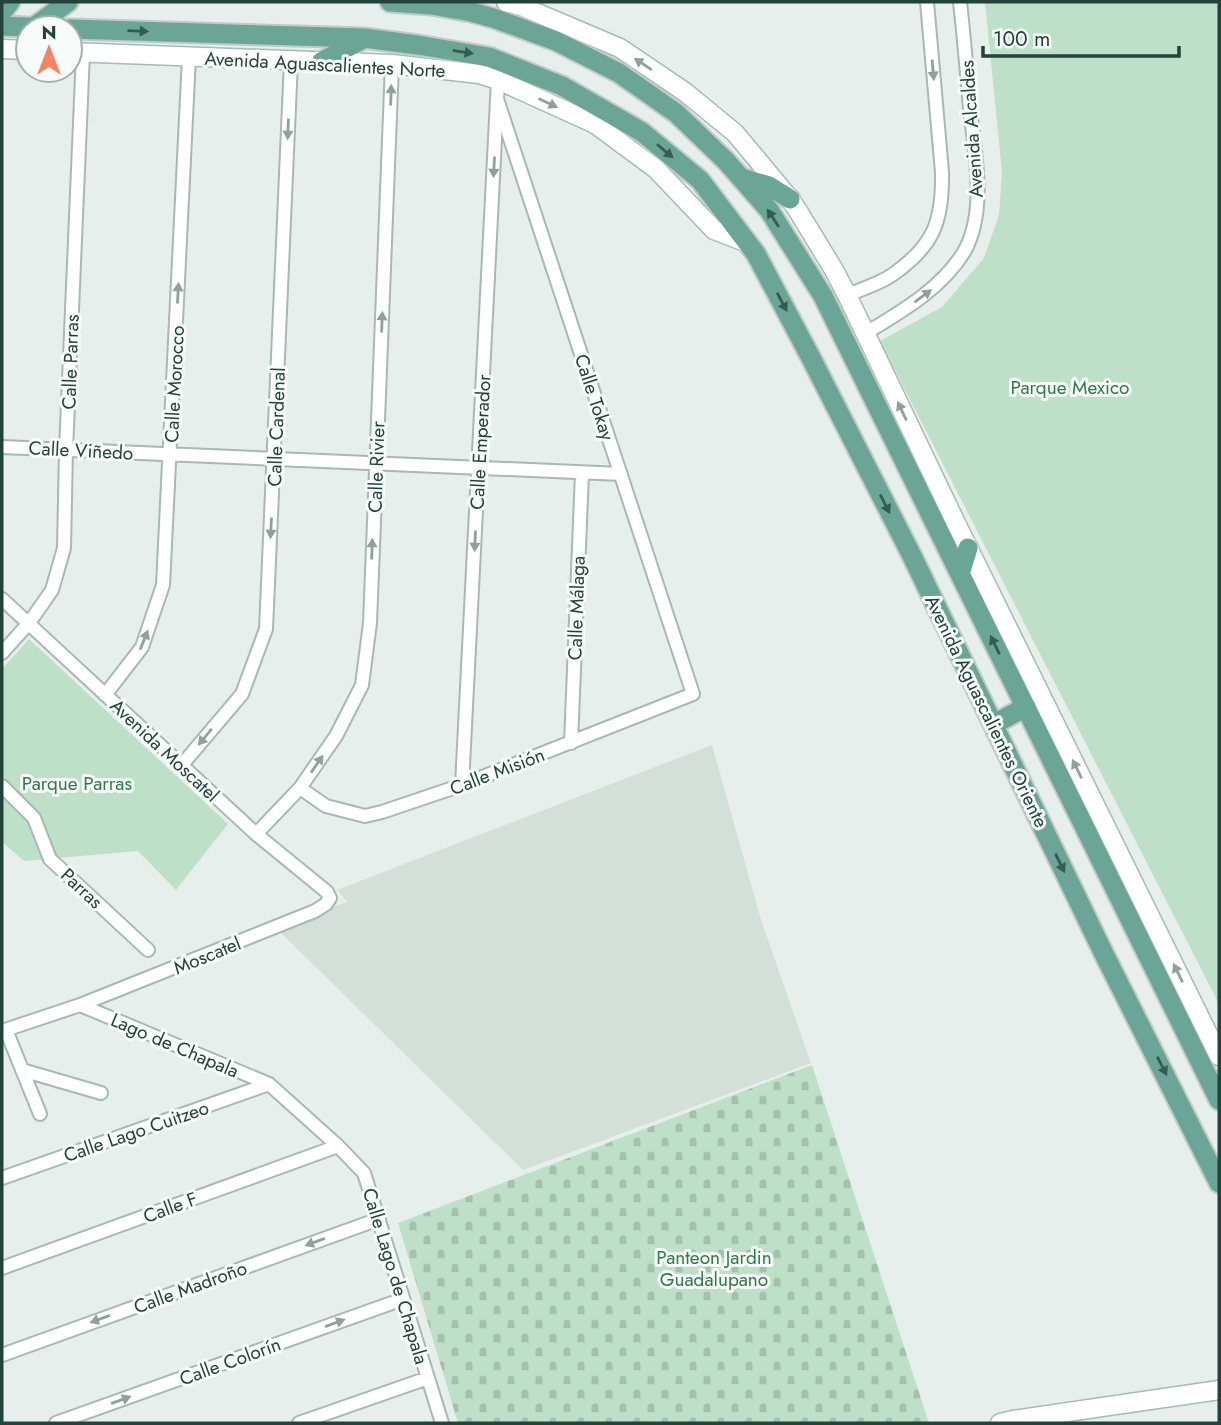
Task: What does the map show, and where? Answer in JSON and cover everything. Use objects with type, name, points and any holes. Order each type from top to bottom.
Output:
[{"type":"main road","points":[[2,12],[10,2]]},
{"type":"main road","points":[[52,14],[68,2]]},
{"type":"main road","points":[[390,2],[470,7],[556,41],[619,73],[676,113],[741,178],[769,186],[790,199]]},
{"type":"main road","name":"Avenida Aguascalientes Norte","points":[[84,29],[364,38],[489,57],[562,86],[642,132],[700,180],[748,243]]},
{"type":"main road","points":[[321,62],[364,38]]},
{"type":"main road","name":"Avenida Aguascalientes Oriente","points":[[741,178],[769,211],[823,296],[1219,1100]]},
{"type":"main road","name":"Avenida Aguascalientes Oriente","points":[[748,243],[757,254],[912,556],[1104,954],[1219,1183]]},
{"type":"main road","points":[[960,574],[968,548]]},
{"type":"main road","points":[[994,724],[1026,707]]},
{"type":"street","points":[[506,2],[620,48],[685,92],[735,133],[790,199],[847,295],[968,548],[1219,1056]]},
{"type":"street","name":"Avenida Alcaldes","points":[[847,295],[891,276],[925,247],[937,224],[943,198],[942,172],[927,2]]},
{"type":"street","name":"Avenida Alcaldes","points":[[866,333],[938,285],[963,253],[972,235],[976,219],[977,180],[960,2]]},
{"type":"street","name":"Avenida Aguascalientes Norte","points":[[84,53],[393,64],[479,74],[595,124],[656,169],[714,230],[748,243]]},
{"type":"street","name":"Calle Morocco","points":[[105,695],[142,648],[163,585],[189,57]]},
{"type":"street","name":"Calle Cardenal","points":[[181,766],[242,695],[266,629],[291,61]]},
{"type":"street","name":"Calle Rivier","points":[[256,834],[300,788],[336,736],[362,685],[370,623],[393,64]]},
{"type":"street","name":"Calle Emperador","points":[[462,785],[498,80]]},
{"type":"street","name":"Calle Parras","points":[[2,653],[29,623],[52,590],[64,548],[75,84]]},
{"type":"street","name":"Calle Tokay","points":[[497,99],[693,695]]},
{"type":"street","name":"Calle Viñedo","points":[[2,447],[621,474]]},
{"type":"street","name":"Calle Málaga","points":[[571,743],[582,473]]},
{"type":"street","name":"Avenida Moscatel","points":[[2,599],[181,766],[256,834],[327,892],[330,898]]},
{"type":"street","points":[[2,631],[12,641]]},
{"type":"street","name":"Calle Misión","points":[[300,788],[326,806],[365,816],[382,812],[462,785],[693,695]]},
{"type":"street","name":"Parras","points":[[2,786],[34,818],[50,859],[148,950]]},
{"type":"street","name":"Moscatel","points":[[4,1031],[80,1005],[315,911],[330,898]]},
{"type":"street","name":"Lago de Chapala","points":[[80,1005],[269,1084]]},
{"type":"street","points":[[4,1031],[40,1114]]},
{"type":"street","points":[[22,1070],[101,1093]]},
{"type":"street","name":"Calle Lago de Chapala","points":[[269,1084],[364,1173],[442,1423]]},
{"type":"street","name":"Calle Lago Cuitzeo","points":[[2,1178],[269,1084]]},
{"type":"street","name":"Calle F","points":[[2,1268],[338,1146]]},
{"type":"street","name":"Calle Madroño","points":[[2,1354],[379,1219]]},
{"type":"street","name":"Calle Colorín","points":[[56,1423],[403,1299]]},
{"type":"street","points":[[299,1423],[428,1378]]},
{"type":"street","points":[[1000,1423],[1219,1390]]},
{"type":"shaded area","points":[[712,745],[761,920],[811,1063],[523,1170],[275,927],[347,902],[337,890]]},
{"type":"green space","name":"Parque Mexico","points":[[985,2],[1219,2],[1219,1004],[880,341],[942,307],[984,258],[999,215],[1002,172]]},
{"type":"green space","name":"Parque Parras","points":[[29,639],[228,824],[176,890],[138,851],[24,861],[2,842],[2,669]]},
{"type":"green space","name":"Panteon Jardin Guadalupano","points":[[812,1065],[929,1423],[458,1423],[398,1223]]}]
